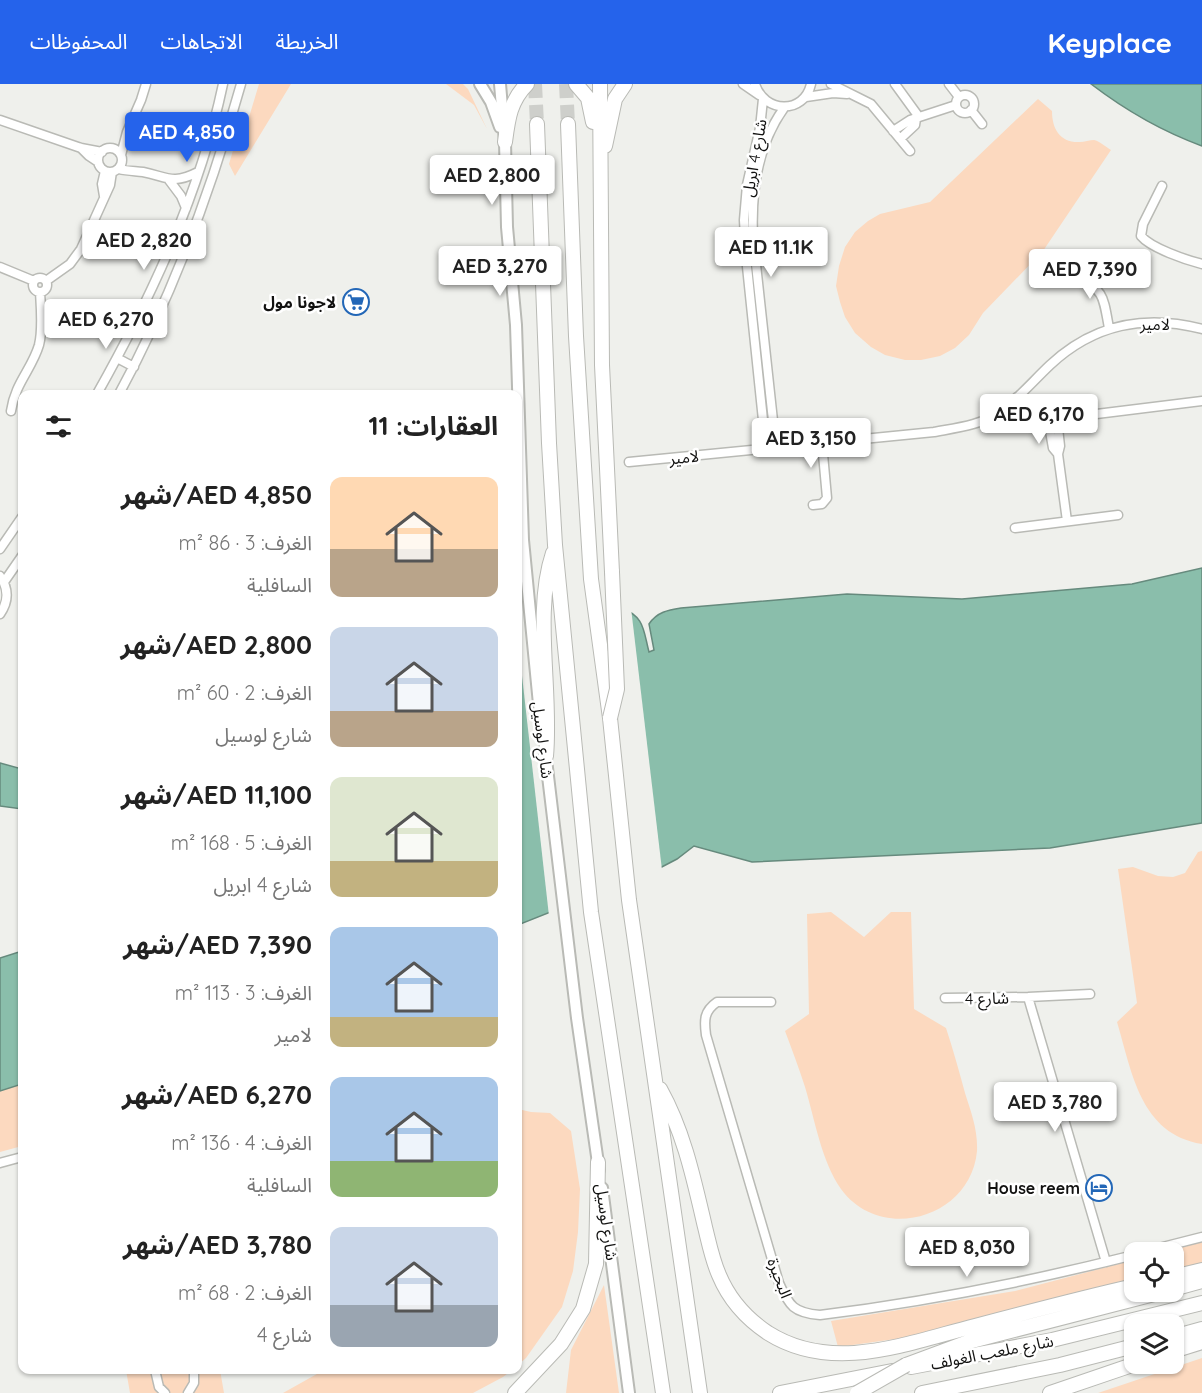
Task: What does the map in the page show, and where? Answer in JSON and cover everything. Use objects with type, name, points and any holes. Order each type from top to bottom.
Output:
[{"type":"main road","points":[[505,142],[512,105],[518,93],[527,84]]},
{"type":"main road","points":[[576,84],[588,98],[592,111],[599,175]]},
{"type":"main road","points":[[600,84],[602,365],[617,689],[610,718]]},
{"type":"main road","points":[[599,175],[615,99],[625,84]]},
{"type":"main road","name":"شارع لوسيل","points":[[537,124],[555,545],[591,912],[663,1393]]},
{"type":"main road","points":[[568,124],[576,336],[591,579],[610,718],[629,900],[700,1393]]},
{"type":"main road","points":[[546,756],[549,726],[544,600],[548,566],[555,545]]},
{"type":"main road","points":[[654,1079],[680,1132],[710,1252],[728,1294],[754,1323],[789,1344],[807,1351],[826,1353],[882,1350],[1124,1289]]},
{"type":"main road","points":[[515,1393],[561,1344],[583,1310],[596,1264],[598,1162]]},
{"type":"main road","points":[[1184,1274],[1202,1270]]},
{"type":"main road","points":[[1184,1286],[1202,1281]]},
{"type":"main road","points":[[857,1393],[906,1365],[940,1352],[1053,1319],[1124,1301]]},
{"type":"main road","name":"شارع ملعب الغولف","points":[[780,1393],[1052,1340],[1202,1303]]},
{"type":"main road","points":[[1184,1334],[1202,1329]]},
{"type":"main road","points":[[1184,1348],[1202,1342]]},
{"type":"main road","name":"شارع ملعب الغولف","points":[[922,1393],[1124,1349]]},
{"type":"main road","points":[[1050,1393],[1124,1368]]},
{"type":"street","points":[[46,281],[70,264],[81,249],[104,196],[102,184],[116,165],[146,84]]},
{"type":"street","points":[[99,390],[162,264],[186,208],[216,115],[223,84]]},
{"type":"street","points":[[121,390],[150,336],[174,282],[221,153],[241,84]]},
{"type":"street","points":[[480,84],[491,102],[505,142]]},
{"type":"street","name":"شارع لوسيل","points":[[500,84],[518,390]]},
{"type":"street","name":"شارع 4 ابريل","points":[[743,84],[761,97],[760,128],[753,175],[753,222],[758,324],[771,448]]},
{"type":"street","points":[[755,84],[761,97],[773,105],[784,108],[796,105],[806,97],[811,84]]},
{"type":"street","points":[[831,84],[871,104],[910,151]]},
{"type":"street","points":[[895,84],[918,118]]},
{"type":"street","points":[[949,84],[962,112],[971,110]]},
{"type":"street","points":[[806,97],[842,94],[859,98]]},
{"type":"street","points":[[893,131],[908,121],[958,101],[966,94],[972,98],[974,104],[971,110]]},
{"type":"street","name":"شارع 4 ابريل","points":[[753,175],[767,137],[784,108]]},
{"type":"street","points":[[971,110],[982,124]]},
{"type":"street","points":[[900,140],[914,127],[918,118]]},
{"type":"street","points":[[0,120],[81,148],[102,152],[112,148],[127,132]]},
{"type":"street","points":[[81,148],[98,162],[169,180],[184,178],[198,172]]},
{"type":"street","points":[[112,148],[116,165]]},
{"type":"street","points":[[98,162],[102,152]]},
{"type":"street","points":[[169,180],[181,196],[186,208]]},
{"type":"street","points":[[1162,186],[1143,224],[1141,236],[1145,241],[1157,247],[1202,264]]},
{"type":"street","points":[[0,267],[34,281]]},
{"type":"street","points":[[1070,272],[1098,289],[1104,299],[1109,328]]},
{"type":"street","points":[[34,281],[38,278],[46,281]]},
{"type":"street","points":[[34,281],[33,288],[40,292]]},
{"type":"street","points":[[40,292],[47,287],[46,281]]},
{"type":"street","points":[[11,411],[16,388],[39,344],[40,292]]},
{"type":"street","name":"لامير","points":[[629,462],[934,432],[961,427],[998,414],[1071,348],[1109,328],[1140,322],[1167,322],[1202,329]]},
{"type":"street","points":[[117,358],[134,368]]},
{"type":"street","points":[[1017,398],[1033,415],[1053,420],[1202,401]]},
{"type":"street","points":[[1053,420],[1053,447],[1058,454],[1067,521]]},
{"type":"street","points":[[813,506],[822,504],[826,498],[822,443]]},
{"type":"street","name":"شارع لوسيل","points":[[522,509],[538,711],[546,756],[564,918],[629,1393]]},
{"type":"street","points":[[1015,528],[1118,515]]},
{"type":"street","points":[[0,549],[18,523]]},
{"type":"street","points":[[0,614],[6,604],[7,596],[2,579],[18,561]]},
{"type":"street","name":"شارع 4","points":[[945,998],[1028,997],[1090,993]]},
{"type":"street","name":"شارع 4","points":[[1028,997],[1106,1262]]},
{"type":"street","name":"البحيرة","points":[[771,1002],[717,1002],[710,1007],[704,1021],[706,1035],[779,1284],[791,1306],[805,1314],[836,1313],[972,1290],[1124,1258]]},
{"type":"street","points":[[0,1163],[18,1158]]},
{"type":"street","points":[[1182,1242],[1202,1237]]},
{"type":"street","points":[[156,1374],[159,1387],[165,1393]]},
{"type":"street","points":[[188,1393],[194,1383],[194,1374]]},
{"type":"shaded area","points":[[259,84],[291,84],[235,176],[229,164],[240,127],[246,127]]},
{"type":"shaded area","points":[[446,84],[463,84],[468,89],[487,129],[474,105]]},
{"type":"shaded area","points":[[1091,84],[1202,84],[1202,146],[1144,119]]},
{"type":"shaded area","points":[[1038,99],[1052,111],[1054,124],[1058,134],[1062,137],[1073,142],[1094,140],[1111,150],[1043,251],[983,313],[969,335],[955,348],[940,356],[921,360],[905,360],[885,355],[871,347],[855,333],[845,317],[836,286],[845,247],[855,232],[880,214],[930,202]]},
{"type":"shaded area","points":[[1202,568],[1202,823],[1050,848],[752,862],[694,846],[677,859],[656,870],[522,923],[522,641],[541,628],[620,607],[639,620],[649,652],[654,650],[649,624],[659,614],[681,608],[847,594],[962,599],[1132,584]]},
{"type":"shaded area","points":[[0,763],[18,768],[18,808],[0,806]]},
{"type":"shaded area","points":[[1202,851],[1202,1144],[1181,1138],[1165,1128],[1152,1114],[1134,1080],[1117,1022],[1137,1003],[1118,869],[1133,867],[1158,876],[1173,877],[1185,873],[1198,852]]},
{"type":"shaded area","points":[[831,912],[864,937],[891,912],[911,912],[914,1009],[946,1028],[954,1052],[974,1121],[977,1151],[971,1174],[959,1193],[942,1207],[922,1216],[900,1219],[878,1216],[858,1206],[841,1189],[823,1153],[805,1087],[785,1031],[809,1014],[807,914]]},
{"type":"shaded area","points":[[18,952],[18,1085],[0,1091],[0,958]]},
{"type":"shaded area","points":[[18,1084],[18,1147],[0,1152],[0,1090]]},
{"type":"shaded area","points":[[522,1110],[550,1113],[571,1131],[580,1189],[573,1271],[562,1307],[522,1362]]},
{"type":"shaded area","points":[[1202,1242],[1202,1266],[1184,1270],[1184,1246]]},
{"type":"shaded area","points":[[1124,1263],[1124,1284],[917,1336],[838,1347],[831,1321],[1015,1291]]},
{"type":"shaded area","points":[[604,1285],[619,1393],[566,1393],[571,1350]]},
{"type":"shaded area","points":[[1202,1358],[1202,1393],[1098,1393],[1154,1374],[1184,1374],[1184,1364]]},
{"type":"shaded area","points":[[127,1374],[221,1374],[224,1393],[130,1393]]},
{"type":"shaded area","points":[[317,1374],[507,1374],[473,1393],[283,1393]]},
{"type":"pier","points":[[606,604],[621,604],[631,608],[662,870],[549,916],[522,676],[522,637],[540,625]]},
{"type":"tunnel","points":[[535,84],[537,124]]},
{"type":"tunnel","points":[[566,84],[568,124]]},
{"type":"place","name":"لاجونا مول","points":[[356,302]]},
{"type":"place","name":"House reem","points":[[1099,1188]]}]
